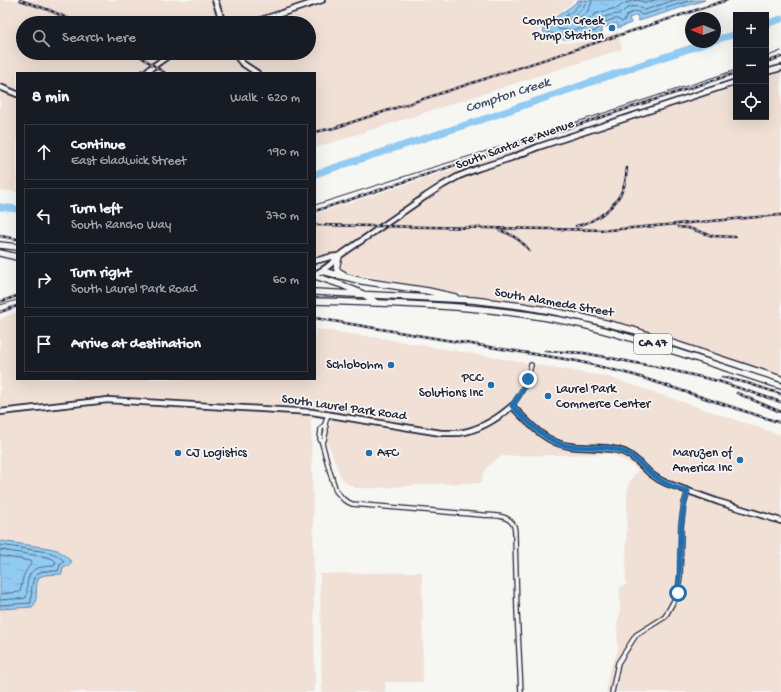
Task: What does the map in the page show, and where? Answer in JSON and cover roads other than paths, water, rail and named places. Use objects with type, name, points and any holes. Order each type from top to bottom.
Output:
[{"type":"main road","points":[[0,245],[16,247]]},
{"type":"main road","points":[[0,253],[16,257]]},
{"type":"main road","points":[[339,256],[336,267],[337,270],[362,281]]},
{"type":"main road","points":[[322,271],[362,281],[428,291],[473,300]]},
{"type":"main road","points":[[316,275],[363,294],[377,303]]},
{"type":"main road","name":"South Alameda Street","points":[[316,292],[473,300],[528,307],[581,317],[633,330],[781,379]]},
{"type":"main road","name":"South Alameda Street","points":[[316,301],[471,308],[584,325],[630,337],[781,386]]},
{"type":"street","points":[[216,0],[221,16]]},
{"type":"street","points":[[273,16],[322,0]]},
{"type":"street","points":[[145,72],[162,60]]},
{"type":"street","points":[[240,60],[256,72]]},
{"type":"street","points":[[769,71],[781,68]]},
{"type":"street","name":"South Santa Fe Avenue","points":[[316,274],[339,256],[426,196],[443,185],[473,170],[733,83]]},
{"type":"street","points":[[0,87],[16,94]]},
{"type":"street","points":[[316,261],[339,256]]},
{"type":"street","points":[[316,269],[322,271]]},
{"type":"street","name":"South Laurel Park Road","points":[[0,412],[108,400],[308,411],[441,433],[458,433],[474,429],[491,422],[512,406],[528,379],[531,365]]},
{"type":"street","points":[[512,406],[533,427],[559,444],[569,446],[604,447],[626,453],[658,479],[719,502],[781,521]]},
{"type":"street","points":[[328,414],[325,424],[326,432],[322,443],[336,491],[344,500],[352,504],[501,516],[510,520],[514,526],[515,536],[521,692]]},
{"type":"street","points":[[612,692],[618,663],[636,635],[665,617],[678,593],[680,576],[681,526],[684,504],[688,491]]},
{"type":"water","points":[[578,0],[705,0],[639,21],[637,15],[629,18],[631,23],[618,28],[617,23],[602,28],[602,33],[581,38],[549,38],[544,33],[543,28],[546,24]]},
{"type":"water","points":[[0,541],[57,550],[71,561],[71,564],[63,567],[62,574],[45,575],[39,577],[36,600],[33,607],[0,609]]},
{"type":"waterway","name":"Compton Creek","points":[[769,23],[781,19]]},
{"type":"waterway","name":"Compton Creek","points":[[721,38],[733,35]]},
{"type":"waterway","name":"Compton Creek","points":[[316,174],[490,117],[692,48]]},
{"type":"waterway","name":"Compton Creek","points":[[0,207],[16,209]]},
{"type":"tram line","points":[[769,56],[781,51]]},
{"type":"tram line","points":[[316,205],[503,146],[733,71]]},
{"type":"tram line","points":[[0,305],[16,300]]},
{"type":"railway","points":[[20,0],[62,16]]},
{"type":"railway","points":[[316,132],[334,128],[727,0]]},
{"type":"railway","points":[[769,61],[781,57]]},
{"type":"railway","points":[[146,60],[164,72]]},
{"type":"railway","points":[[316,211],[733,74]]},
{"type":"railway","points":[[576,226],[591,221],[611,207],[621,194],[626,179],[627,168]]},
{"type":"railway","points":[[316,225],[609,230],[781,215]]},
{"type":"railway","points":[[678,227],[688,228],[713,236],[735,237]]},
{"type":"railway","points":[[499,230],[516,238],[530,251]]},
{"type":"railway","points":[[0,236],[16,239]]},
{"type":"railway","points":[[0,302],[16,296]]},
{"type":"railway","points":[[0,312],[16,306]]},
{"type":"railway","points":[[316,318],[577,361],[634,375],[781,423]]},
{"type":"railway","points":[[545,351],[584,353],[662,368],[718,381],[781,402]]},
{"type":"railway","points":[[722,377],[781,394]]},
{"type":"railway","points":[[737,393],[781,412]]},
{"type":"place","name":"Compton Creek Pump Station","points":[[612,28]]},
{"type":"place","name":"Schlobohm","points":[[391,365]]},
{"type":"place","name":"PCC Solutions Inc","points":[[491,385]]},
{"type":"place","name":"Laurel Park Commerce Center","points":[[548,396]]},
{"type":"place","name":"CJ Logistics","points":[[178,453]]},
{"type":"place","name":"AFC","points":[[369,453]]},
{"type":"place","name":"Maruzen of America Inc","points":[[740,460]]}]
